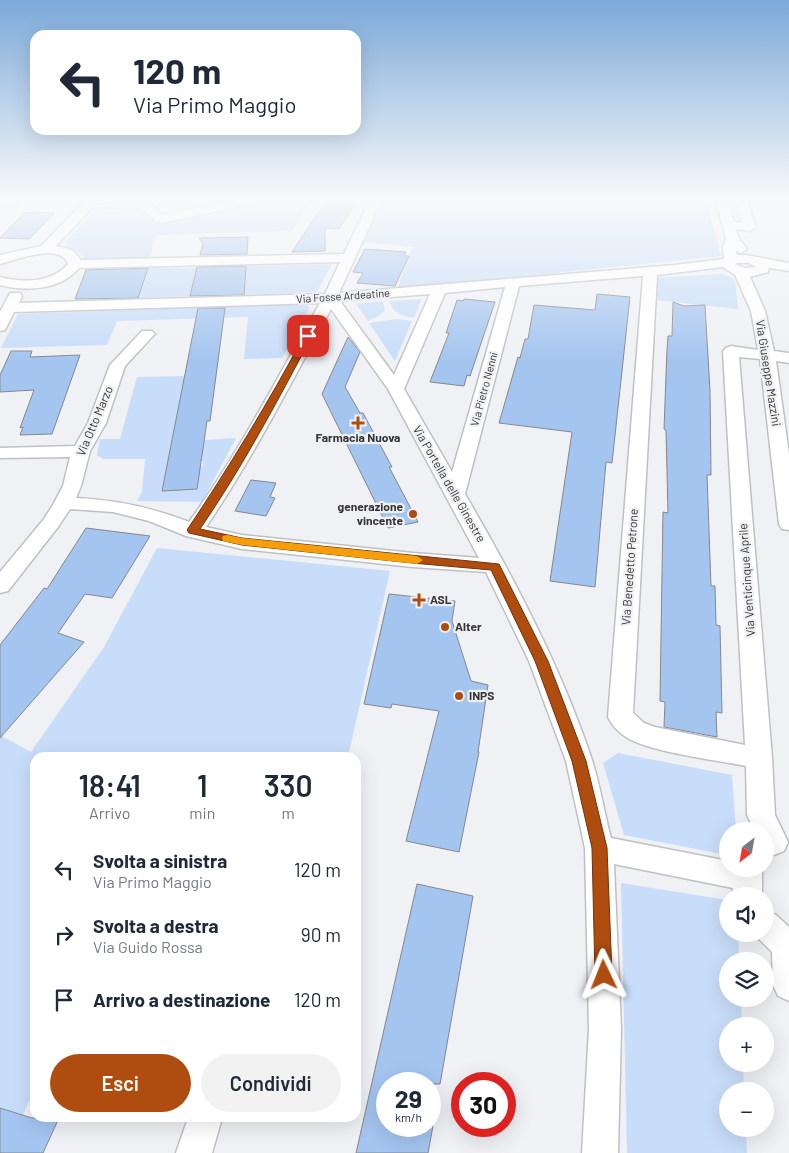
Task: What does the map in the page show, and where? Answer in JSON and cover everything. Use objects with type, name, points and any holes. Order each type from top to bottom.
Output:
[{"type":"street","points":[[0,260],[21,253]]},
{"type":"street","points":[[61,253],[68,254],[74,260],[74,264]]},
{"type":"street","points":[[193,530],[214,501],[274,399],[330,298],[350,253]]},
{"type":"street","points":[[731,253],[734,266],[789,267]]},
{"type":"street","points":[[747,253],[757,266]]},
{"type":"street","points":[[74,264],[347,258]]},
{"type":"street","points":[[0,281],[20,284],[51,280],[67,273],[74,264]]},
{"type":"street","name":"Via Giuseppe Mazzini","points":[[734,266],[758,311]]},
{"type":"street","name":"Via Fosse Ardeatine","points":[[10,308],[330,298],[675,269],[734,266]]},
{"type":"street","name":"Via Giuseppe Mazzini","points":[[757,266],[758,311],[767,355],[789,524]]},
{"type":"street","name":"Via Benedetto Petrone","points":[[650,271],[620,717],[636,730],[653,737],[759,758]]},
{"type":"street","name":"Via Pietro Nenni","points":[[455,496],[513,282]]},
{"type":"street","points":[[0,326],[20,284]]},
{"type":"street","points":[[396,389],[439,288]]},
{"type":"street","name":"Via Portella delle Ginestre","points":[[330,298],[396,389],[495,566],[541,661],[579,761],[599,848],[605,1029],[600,1153]]},
{"type":"street","name":"Via Otto Marzo","points":[[0,586],[64,503],[72,486],[81,451],[97,423],[118,365],[147,334]]},
{"type":"street","name":"Via Venticinque Aprile","points":[[767,355],[731,351],[759,758],[761,815],[776,844]]},
{"type":"street","points":[[767,355],[789,358]]},
{"type":"street","points":[[0,453],[81,451]]},
{"type":"street","points":[[64,503],[113,506],[155,516],[193,530],[242,542],[412,560],[495,566]]},
{"type":"street","points":[[599,848],[748,881]]},
{"type":"street","points":[[774,934],[788,947],[789,985]]},
{"type":"street","points":[[194,1153],[204,1122]]},
{"type":"shaded area","points":[[79,253],[151,253],[149,260],[88,261]]},
{"type":"shaded area","points":[[411,253],[720,253],[721,256],[397,289]]},
{"type":"shaded area","points":[[332,264],[317,292],[244,295],[246,266]]},
{"type":"shaded area","points":[[148,268],[197,268],[190,296],[138,298]]},
{"type":"shaded area","points":[[721,274],[735,280],[738,309],[655,300],[656,278]]},
{"type":"shaded area","points":[[422,299],[414,318],[402,315],[396,311],[390,301]]},
{"type":"shaded area","points":[[383,301],[385,310],[379,316],[368,321],[356,304]]},
{"type":"shaded area","points":[[303,304],[310,307],[282,358],[244,359],[248,317],[117,321],[107,345],[1,348],[18,314]]},
{"type":"shaded area","points":[[398,319],[412,321],[395,361],[369,323]]},
{"type":"shaded area","points":[[185,376],[162,490],[197,489],[200,466],[203,466],[203,461],[200,461],[204,440],[236,438],[202,502],[137,501],[142,491],[145,459],[103,459],[97,455],[100,439],[120,439],[137,377]]},
{"type":"shaded area","points":[[157,548],[390,571],[349,752],[31,752],[104,647]]},
{"type":"shaded area","points":[[0,735],[31,752],[30,1099],[23,1115],[0,1108]]},
{"type":"shaded area","points":[[618,753],[732,775],[735,822],[719,822],[719,853],[624,835],[603,763]]},
{"type":"shaded area","points":[[621,883],[719,899],[719,942],[738,942],[739,952],[719,952],[719,1007],[741,1007],[742,1017],[719,1017],[719,1072],[743,1072],[744,1082],[719,1082],[719,1137],[746,1137],[747,1153],[627,1153]]},
{"type":"building","points":[[201,253],[247,253],[247,254],[200,255]]},
{"type":"building","points":[[363,253],[406,253],[404,256],[409,256],[395,286],[357,283],[363,273],[353,272]]},
{"type":"building","points":[[246,266],[244,295],[190,296],[197,267]]},
{"type":"building","points":[[148,268],[138,298],[75,299],[86,270]]},
{"type":"building","points":[[597,294],[630,297],[612,463],[606,462],[595,587],[550,581],[572,432],[499,423],[518,357],[520,358],[525,339],[528,339],[534,305],[595,310]]},
{"type":"building","points":[[464,299],[495,302],[470,376],[467,375],[464,386],[430,382],[449,333],[446,333],[457,300],[463,301]]},
{"type":"building","points":[[673,302],[684,306],[705,305],[710,391],[711,475],[707,475],[711,586],[715,586],[716,625],[720,626],[722,713],[716,712],[717,737],[664,727],[665,702],[660,701],[663,512],[668,513],[666,430],[664,429],[667,349],[668,336],[672,336]]},
{"type":"building","points":[[198,308],[225,308],[210,421],[207,421],[197,489],[162,491]]},
{"type":"building","points":[[348,337],[360,352],[345,387],[360,413],[363,413],[392,467],[389,467],[418,522],[388,528],[322,394]]},
{"type":"building","points":[[11,351],[32,351],[30,357],[80,355],[52,434],[20,435],[23,427],[20,428],[34,390],[0,392],[0,375]]},
{"type":"building","points":[[251,480],[276,483],[270,497],[275,498],[266,516],[235,511]]},
{"type":"building","points":[[86,528],[150,536],[112,598],[85,594],[58,633],[84,642],[0,738],[0,645],[44,588],[47,589]]},
{"type":"building","points":[[389,594],[455,601],[452,621],[471,681],[488,685],[479,752],[459,852],[406,841],[439,711],[392,704],[391,708],[364,704]]},
{"type":"building","points":[[417,884],[473,896],[441,1078],[441,1072],[376,1072],[376,1137],[431,1137],[428,1153],[356,1153]]},
{"type":"building","points":[[0,1108],[30,1117],[30,1122],[57,1122],[43,1153],[0,1153]]},
{"type":"slow traffic","points":[[227,538],[242,542],[417,560]]},
{"type":"place","name":"Farmacia Nuova","points":[[358,423]]},
{"type":"place","name":"generazione vincente","points":[[413,514]]},
{"type":"place","name":"ASL","points":[[419,600]]},
{"type":"place","name":"Alter","points":[[445,627]]},
{"type":"place","name":"INPS","points":[[459,696]]},
{"type":"route","points":[[308,336],[274,399],[214,501],[193,530],[242,542],[412,560],[495,566],[541,661],[579,761],[599,848],[604,975]]}]
